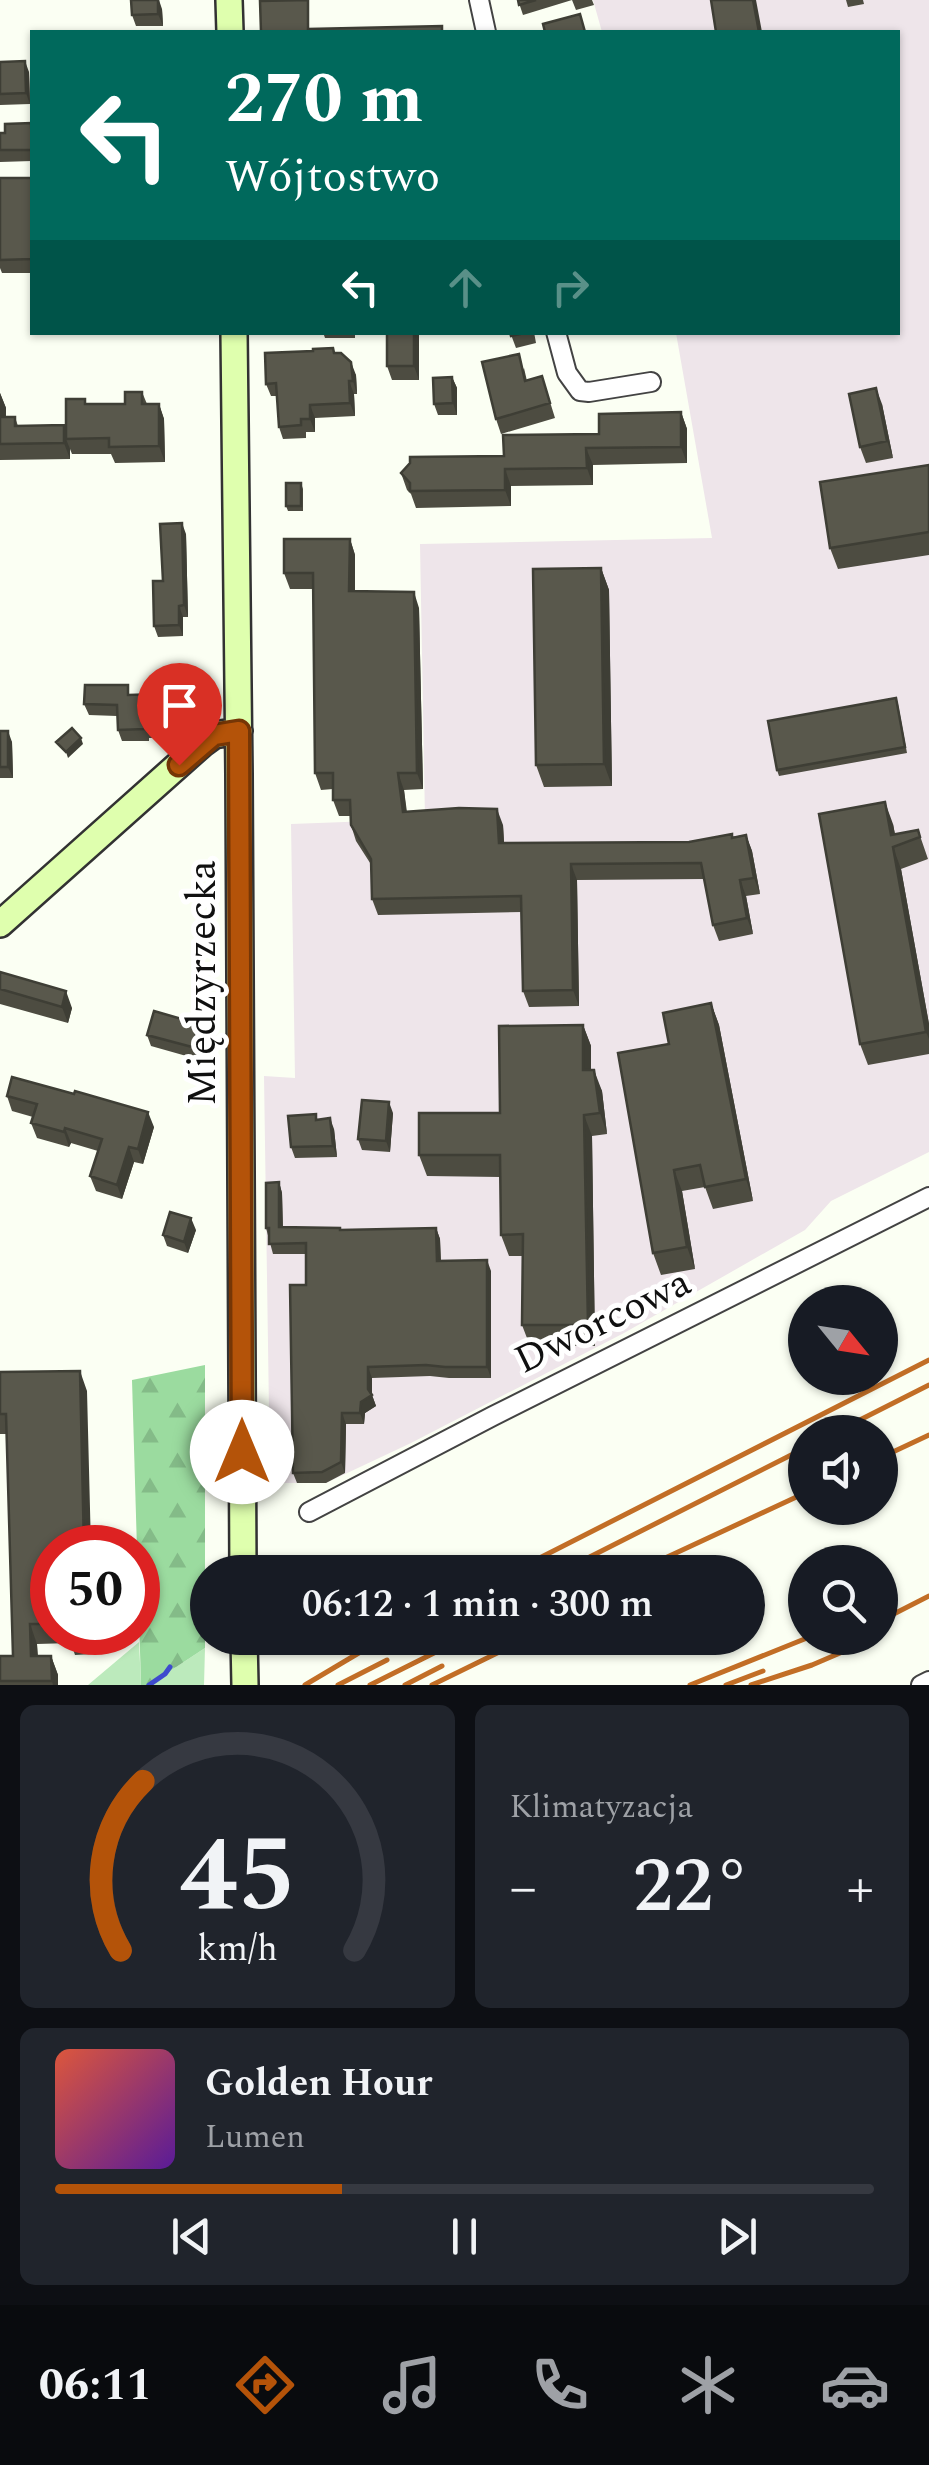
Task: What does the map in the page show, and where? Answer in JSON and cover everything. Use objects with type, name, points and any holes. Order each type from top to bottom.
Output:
[{"type":"main road","points":[[229,0],[230,30]]},
{"type":"main road","name":"Międzyrzecka","points":[[234,335],[243,1555]]},
{"type":"main road","points":[[0,924],[203,743],[214,735],[239,731]]},
{"type":"main road","points":[[244,1655],[245,1685]]},
{"type":"street","points":[[479,0],[486,30]]},
{"type":"street","points":[[557,335],[567,372],[580,391],[651,382]]},
{"type":"street","name":"Dworcowa","points":[[309,1512],[929,1197]]},
{"type":"street","points":[[922,1685],[929,1681]]},
{"type":"shaded area","points":[[593,0],[929,0],[929,1152],[831,1201],[805,1230],[624,1333],[411,1443],[326,1483],[276,1483],[270,1479],[264,1076],[295,1078],[291,824],[425,819],[420,544],[712,538],[676,335],[900,335],[900,30],[601,30]]},
{"type":"green space","points":[[205,1365],[205,1555],[190,1555],[190,1655],[194,1655],[149,1685],[141,1685],[140,1655],[160,1655],[160,1525],[136,1525],[132,1380]]},
{"type":"green space","points":[[124,1655],[140,1655],[141,1685],[88,1685]]},
{"type":"green space","points":[[194,1655],[205,1655],[204,1685],[149,1685]]},
{"type":"building","points":[[131,0],[158,0],[158,14],[132,15]]},
{"type":"building","points":[[308,0],[308,29],[442,26],[442,30],[261,30],[260,1]]},
{"type":"building","points":[[711,0],[753,0],[759,30],[716,30]]},
{"type":"building","points":[[580,14],[584,30],[544,30],[543,24]]},
{"type":"building","points":[[25,61],[26,93],[0,94],[0,62]]},
{"type":"building","points":[[30,123],[30,150],[0,150],[0,133],[5,133],[5,124]]},
{"type":"building","points":[[0,178],[30,178],[30,259],[0,260]]},
{"type":"building","points":[[387,335],[414,335],[414,366],[387,366]]},
{"type":"building","points":[[333,348],[334,353],[341,353],[351,362],[350,403],[310,405],[310,419],[301,419],[301,425],[279,427],[276,383],[266,384],[265,353]]},
{"type":"building","points":[[519,354],[525,381],[542,376],[550,403],[496,419],[482,362]]},
{"type":"building","points":[[452,377],[453,403],[434,404],[433,378]]},
{"type":"building","points":[[876,388],[887,441],[860,447],[849,394]]},
{"type":"building","points":[[125,392],[142,392],[142,404],[159,404],[159,446],[109,447],[109,438],[66,439],[66,399],[85,399],[85,404],[125,404]]},
{"type":"building","points":[[681,412],[681,447],[586,448],[587,468],[505,469],[505,490],[410,491],[410,483],[401,473],[410,457],[504,456],[503,435],[599,434],[599,414]]},
{"type":"building","points":[[0,417],[15,417],[15,426],[64,425],[64,443],[0,444]]},
{"type":"building","points":[[929,465],[929,532],[830,548],[820,482]]},
{"type":"building","points":[[286,483],[301,483],[301,506],[286,506]]},
{"type":"building","points":[[182,523],[184,605],[179,606],[179,625],[154,626],[153,581],[163,581],[160,524]]},
{"type":"building","points":[[284,539],[350,539],[349,591],[414,592],[417,773],[398,773],[403,812],[497,809],[499,843],[689,842],[746,835],[754,878],[740,880],[747,918],[713,925],[701,863],[571,864],[573,990],[523,991],[521,896],[372,899],[371,859],[351,825],[350,800],[333,800],[333,773],[315,773],[313,573],[284,573]]},
{"type":"building","points":[[601,568],[604,764],[536,765],[533,569]]},
{"type":"building","points":[[85,685],[128,685],[128,695],[160,694],[160,726],[118,730],[117,705],[84,704]]},
{"type":"building","points":[[896,698],[905,747],[777,770],[768,721]]},
{"type":"building","points":[[72,728],[81,738],[66,752],[56,742]]},
{"type":"building","points":[[0,731],[8,731],[8,767],[0,767]]},
{"type":"building","points":[[885,802],[891,835],[918,830],[920,837],[893,847],[926,1032],[860,1044],[819,814]]},
{"type":"building","points":[[0,972],[66,991],[62,1007],[0,989]]},
{"type":"building","points":[[711,1003],[746,1179],[705,1187],[700,1165],[674,1170],[687,1247],[653,1253],[618,1053],[669,1044],[663,1013]]},
{"type":"building","points":[[154,1011],[199,1024],[192,1047],[147,1035]]},
{"type":"building","points":[[583,1025],[583,1070],[594,1070],[600,1113],[584,1115],[588,1325],[522,1325],[523,1234],[501,1235],[500,1155],[419,1155],[419,1113],[500,1113],[499,1026]]},
{"type":"building","points":[[12,1077],[148,1112],[138,1149],[129,1147],[117,1185],[90,1176],[102,1139],[31,1123],[37,1104],[7,1096]]},
{"type":"building","points":[[362,1100],[389,1102],[386,1141],[358,1139]]},
{"type":"building","points":[[316,1114],[316,1120],[330,1118],[333,1146],[291,1147],[288,1116]]},
{"type":"building","points":[[279,1182],[279,1227],[436,1228],[437,1261],[487,1260],[487,1367],[368,1367],[368,1389],[372,1395],[361,1402],[360,1413],[342,1413],[341,1462],[322,1472],[293,1473],[290,1285],[306,1285],[306,1243],[269,1244],[266,1183]]},
{"type":"building","points":[[170,1212],[191,1218],[184,1242],[163,1235]]},
{"type":"building","points":[[80,1371],[83,1525],[30,1525],[30,1655],[51,1656],[52,1681],[0,1681],[0,1656],[13,1656],[6,1414],[0,1414],[0,1372]]},
{"type":"waterway","points":[[149,1685],[170,1667]]},
{"type":"railway","points":[[545,1555],[929,1360]]},
{"type":"railway","points":[[870,1415],[929,1385]]},
{"type":"railway","points":[[898,1450],[929,1435]]},
{"type":"railway","points":[[594,1555],[788,1457]]},
{"type":"railway","points":[[672,1555],[788,1501]]},
{"type":"railway","points":[[898,1612],[929,1596]]},
{"type":"railway","points":[[690,1685],[788,1646]]},
{"type":"railway","points":[[305,1685],[355,1655]]},
{"type":"railway","points":[[370,1685],[430,1655]]},
{"type":"railway","points":[[432,1685],[493,1655]]},
{"type":"railway","points":[[751,1685],[835,1655]]},
{"type":"railway","points":[[338,1685],[387,1660]]},
{"type":"railway","points":[[405,1685],[442,1666]]},
{"type":"railway","points":[[726,1685],[763,1671]]},
{"type":"route","points":[[179,765],[214,735],[239,731],[242,1452]]}]
